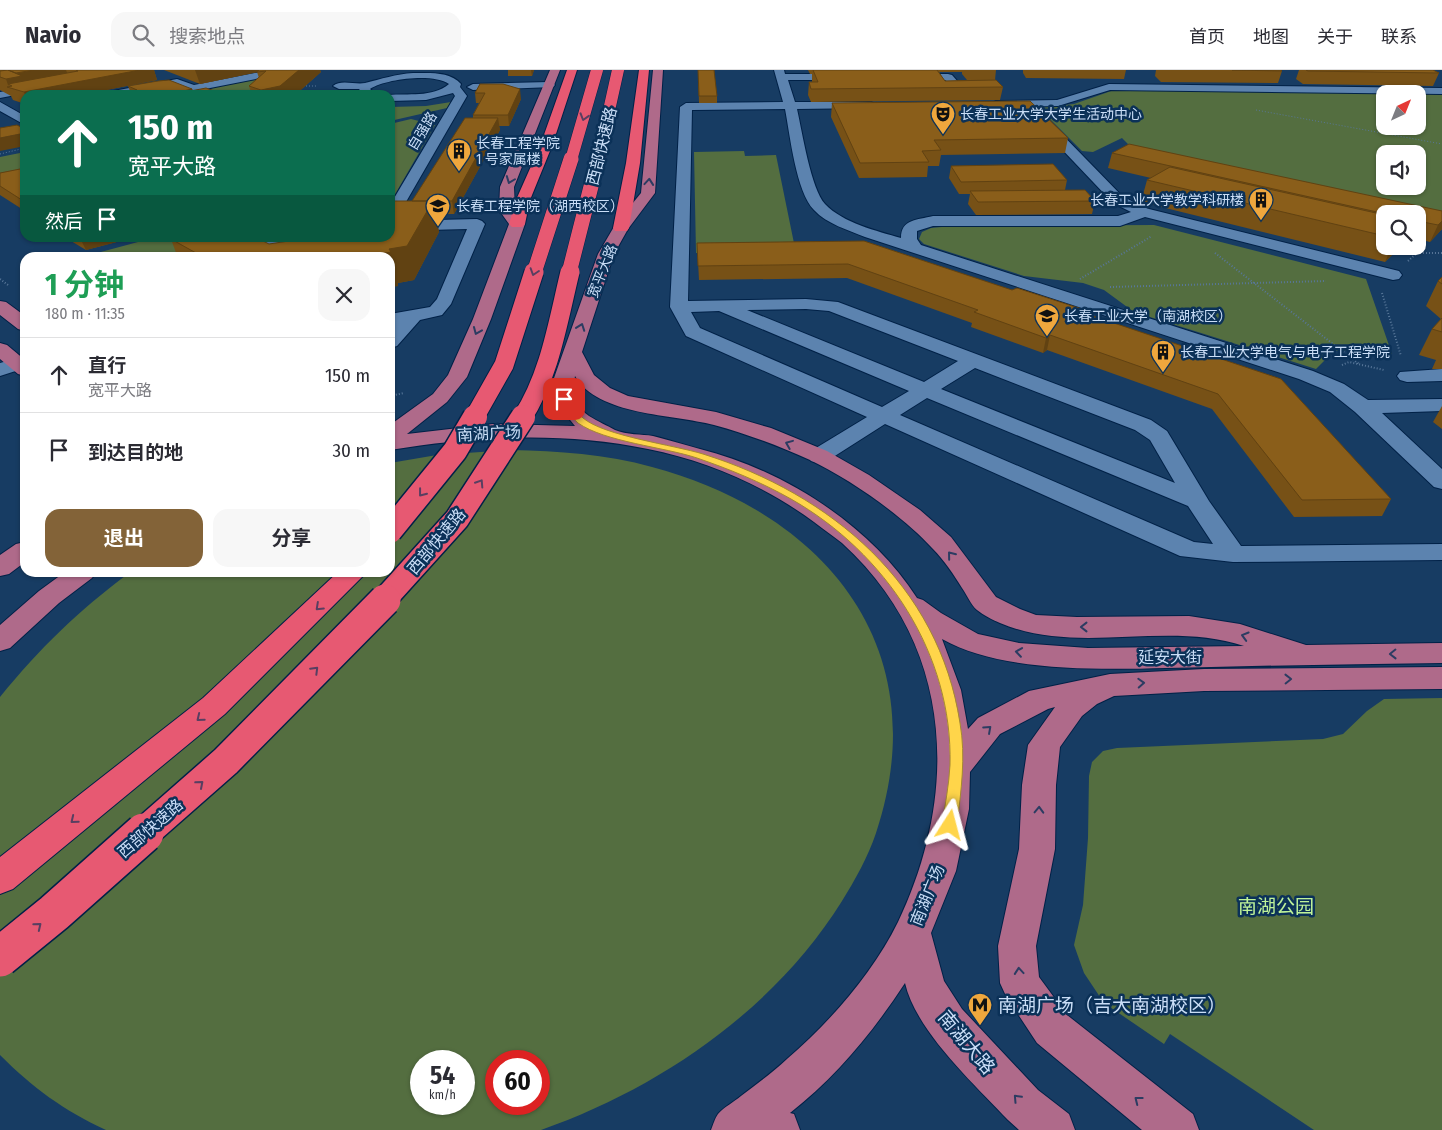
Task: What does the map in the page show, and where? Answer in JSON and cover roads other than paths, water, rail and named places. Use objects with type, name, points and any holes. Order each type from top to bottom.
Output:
[{"type":"highway","points":[[556,83],[572,70]]},
{"type":"highway","name":"西部快速路","points":[[395,525],[455,451],[504,364],[585,116],[597,70]]},
{"type":"highway","name":"西部快速路","points":[[0,957],[54,913],[226,761],[381,604],[457,519],[530,406],[546,367],[618,70]]},
{"type":"highway","points":[[622,228],[644,70]]},
{"type":"highway","points":[[0,878],[214,706],[349,577]]},
{"type":"main road","name":"宽平大路","points":[[629,439],[598,430],[580,420],[564,399],[564,378],[606,254],[622,228],[648,193],[658,70]]},
{"type":"main road","points":[[395,431],[405,426],[440,398],[457,377],[482,319],[518,224],[508,210],[507,187],[556,83]]},
{"type":"main road","points":[[0,306],[20,321]]},
{"type":"main road","points":[[0,349],[14,368]]},
{"type":"main road","points":[[572,350],[586,378],[609,395],[622,400],[763,433],[819,456],[862,480],[911,515],[942,543],[986,603],[1010,616],[1034,624],[1077,627],[1189,626],[1240,634],[1308,656]]},
{"type":"main road","points":[[395,413],[421,408],[440,398]]},
{"type":"main road","name":"南湖广场","points":[[395,443],[442,436],[519,431],[556,431],[629,439],[665,446],[733,467],[796,498],[852,538],[876,562],[910,604],[934,650],[946,686],[954,724],[957,765],[953,810],[943,856],[925,904],[912,934],[866,1004],[823,1054],[771,1102],[751,1128]]},
{"type":"main road","points":[[0,568],[20,554]]},
{"type":"main road","points":[[0,641],[49,597],[75,577]]},
{"type":"main road","name":"延安大街","points":[[910,604],[931,620],[970,642],[1019,652],[1088,658],[1442,653]]},
{"type":"main road","name":"延安大街","points":[[957,765],[989,726],[1040,699],[1110,685],[1204,680],[1442,678]]},
{"type":"main road","points":[[1110,685],[1086,696],[1071,708],[1044,745],[1037,849],[1017,946],[1020,983],[1052,1029],[1177,1130]]},
{"type":"main road","name":"南湖大路","points":[[912,934],[926,989],[947,1023],[1023,1105],[1053,1130]]},
{"type":"street","points":[[195,88],[286,70]]},
{"type":"street","points":[[377,72],[393,77]]},
{"type":"street","points":[[370,90],[393,77],[430,73],[453,81],[456,84],[454,87]]},
{"type":"street","points":[[859,77],[780,74],[790,106],[809,191],[819,207],[837,220],[1338,388],[1362,406],[1442,482]]},
{"type":"street","points":[[1280,76],[1290,84]]},
{"type":"street","points":[[898,77],[948,77],[960,86]]},
{"type":"street","points":[[1424,78],[1442,89]]},
{"type":"street","points":[[135,90],[177,82],[199,90]]},
{"type":"street","points":[[395,100],[405,103],[433,96],[454,87],[556,83]]},
{"type":"street","points":[[27,90],[54,85]]},
{"type":"street","points":[[339,86],[362,90]]},
{"type":"street","points":[[1072,86],[1442,89]]},
{"type":"street","name":"自强路","points":[[395,209],[461,96],[454,87]]},
{"type":"street","points":[[977,104],[1058,103],[1109,87]]},
{"type":"street","points":[[0,95],[20,91]]},
{"type":"street","points":[[1026,104],[1118,200],[1144,212],[1393,275]]},
{"type":"street","points":[[888,105],[686,107],[679,306],[693,332],[1189,550],[1233,554],[1442,552]]},
{"type":"street","points":[[0,106],[20,118]]},
{"type":"street","points":[[12,114],[20,112]]},
{"type":"street","points":[[914,247],[909,239],[909,229],[918,224],[933,221],[1120,221],[1130,219],[1144,212]]},
{"type":"street","points":[[395,226],[477,224],[444,300],[436,312],[395,319]]},
{"type":"street","points":[[242,242],[250,246]]},
{"type":"street","points":[[230,252],[250,246],[276,242]]},
{"type":"street","points":[[679,306],[806,304],[832,306],[1143,425],[1159,436],[1197,500],[1233,554]]},
{"type":"street","points":[[721,306],[1197,500]]},
{"type":"street","points":[[395,336],[412,316]]},
{"type":"street","points":[[819,456],[972,360]]},
{"type":"street","points":[[1407,376],[1442,375]]},
{"type":"street","points":[[1362,406],[1442,405]]},
{"type":"place","name":"长春工业大学大学生活动中心","points":[[943,135]]},
{"type":"place","name":"长春工程学院 1 号家属楼","points":[[459,172]]},
{"type":"place","name":"长春工业大学教学科研楼","points":[[1261,221]]},
{"type":"place","name":"长春工程学院（湖西校区）","points":[[438,227]]},
{"type":"place","name":"长春工业大学（南湖校区）","points":[[1047,337]]},
{"type":"place","name":"长春工业大学电气与电子工程学院","points":[[1163,373]]},
{"type":"place","name":"南湖广场（吉大南湖校区）","points":[[980,1026]]},
{"type":"park label","name":"南湖公园","points":[[1276,906]]}]
